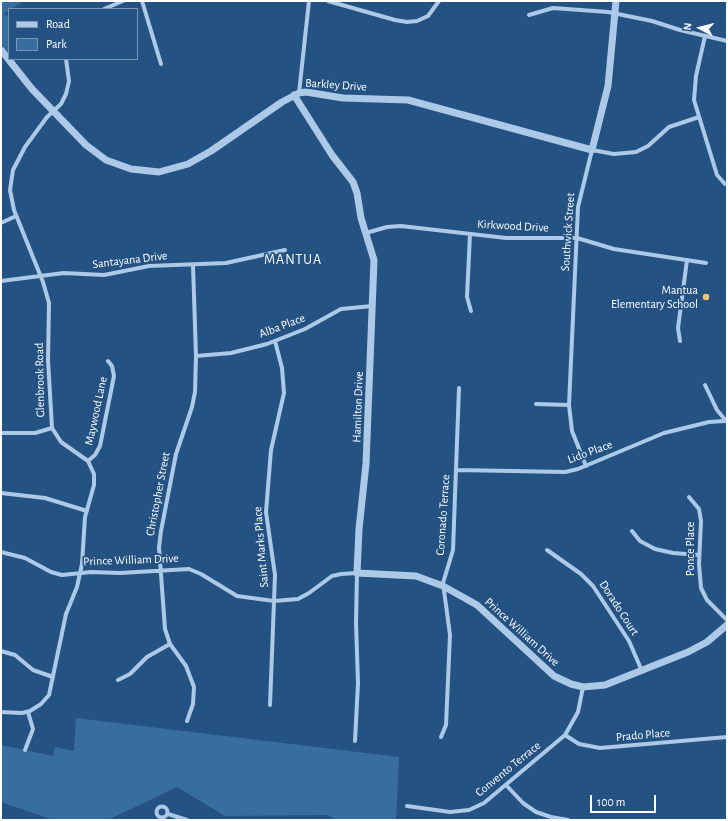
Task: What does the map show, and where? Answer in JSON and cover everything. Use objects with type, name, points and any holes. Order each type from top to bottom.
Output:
[{"type":"street","points":[[106,8],[123,1]]},
{"type":"street","points":[[142,1],[161,64]]},
{"type":"street","points":[[297,94],[309,1]]},
{"type":"street","points":[[328,1],[389,19],[407,22],[418,21],[428,16],[440,1]]},
{"type":"street","name":"Southwick Street","points":[[586,466],[572,431],[569,406],[577,238],[580,199],[608,86],[616,1]]},
{"type":"street","points":[[529,15],[553,8],[615,13],[652,21],[727,41]]},
{"type":"street","points":[[705,36],[694,88],[694,100],[717,175],[724,184]]},
{"type":"street","name":"Barkley Drive","points":[[1,50],[8,59]]},
{"type":"street","name":"Barkley Drive","points":[[9,60],[32,89],[86,145],[106,160],[131,170],[159,172],[178,168],[198,159],[297,94],[306,92],[343,98],[408,100],[592,150],[614,154],[636,152],[648,146],[669,127],[699,117]]},
{"type":"street","name":"Glenbrook Road","points":[[66,60],[69,88],[61,104],[31,138],[12,170],[10,190],[16,216],[40,275],[50,310],[48,360],[52,428],[61,442],[88,461]]},
{"type":"street","name":"Hamilton Drive","points":[[297,94],[332,156],[353,182],[374,260],[366,464],[359,529],[357,573],[356,623],[358,683],[355,741]]},
{"type":"street","points":[[1,223],[16,216]]},
{"type":"street","name":"Kirkwood Drive","points":[[366,233],[387,227],[401,226],[519,239],[577,238],[614,249],[706,263]]},
{"type":"street","points":[[470,234],[467,297],[471,311]]},
{"type":"street","name":"Santayana Drive","points":[[1,281],[40,275],[64,273],[104,275],[149,266],[193,265],[239,261],[285,250]]},
{"type":"street","points":[[680,341],[678,328],[687,260]]},
{"type":"street","name":"Christopher Street","points":[[187,721],[193,704],[193,683],[186,666],[170,644],[164,624],[159,547],[160,531],[178,446],[194,402],[196,356],[193,265]]},
{"type":"street","name":"Alba Place","points":[[196,356],[231,352],[275,341],[305,329],[341,309],[372,306]]},
{"type":"street","name":"Saint Marks Place","points":[[270,706],[275,574],[266,512],[271,450],[284,393],[282,368],[275,341]]},
{"type":"street","name":"Maywood Lane","points":[[88,461],[95,455],[100,446],[114,376],[112,366],[108,361]]},
{"type":"street","points":[[705,385],[711,400],[726,422]]},
{"type":"street","name":"Coronado Terrace","points":[[441,736],[446,725],[450,635],[443,586],[444,576],[453,550],[459,388]]},
{"type":"street","points":[[536,404],[569,406]]},
{"type":"street","name":"Lido Place","points":[[457,470],[555,472],[574,470],[664,433],[709,422],[726,422]]},
{"type":"street","points":[[1,433],[35,433],[52,428]]},
{"type":"street","points":[[1,712],[28,712],[36,709],[46,699],[51,690],[66,614],[74,596],[84,554],[84,523],[93,490],[94,477],[88,461]]},
{"type":"street","points":[[1,492],[45,498],[87,511]]},
{"type":"street","name":"Ponce Place","points":[[689,497],[696,504],[700,513],[701,528],[699,580],[704,594],[711,605],[727,620]]},
{"type":"street","points":[[632,532],[640,541],[655,549],[672,554],[699,555]]},
{"type":"street","name":"Dorado Court","points":[[548,550],[582,574],[593,586],[629,641],[642,671]]},
{"type":"street","name":"Prince William Drive","points":[[1,552],[25,558],[57,575],[183,569],[195,571],[237,596],[274,601],[298,599],[332,576],[340,574],[357,573],[416,576],[443,586],[477,605],[554,676],[571,684],[582,687],[605,685],[642,671],[700,646],[727,625]]},
{"type":"street","points":[[118,680],[130,674],[147,657],[170,644]]},
{"type":"street","points":[[1,651],[15,655],[33,670],[54,677]]},
{"type":"street","name":"Convento Terrace","points":[[407,806],[442,812],[464,811],[481,804],[565,735],[578,712],[582,687]]},
{"type":"street","points":[[25,750],[34,729],[28,712]]},
{"type":"street","name":"Prado Place","points":[[565,735],[579,744],[600,748],[727,736]]},
{"type":"street","points":[[506,785],[523,803],[536,812],[551,817],[568,820]]},
{"type":"street","points":[[168,814],[188,820]]},
{"type":"green space","points":[[1,1],[24,1],[13,8],[8,8],[8,11],[3,14],[8,16],[8,54],[1,44]]},
{"type":"green space","points":[[76,718],[399,757],[396,820],[336,820],[328,815],[225,816],[177,787],[108,820],[53,820],[1,802],[1,745],[53,756],[55,747],[74,751]]},
{"type":"place","name":"Mantua Elementary School","points":[[706,297]]},
{"type":"district","name":"MANTUA","points":[[293,260]]}]
